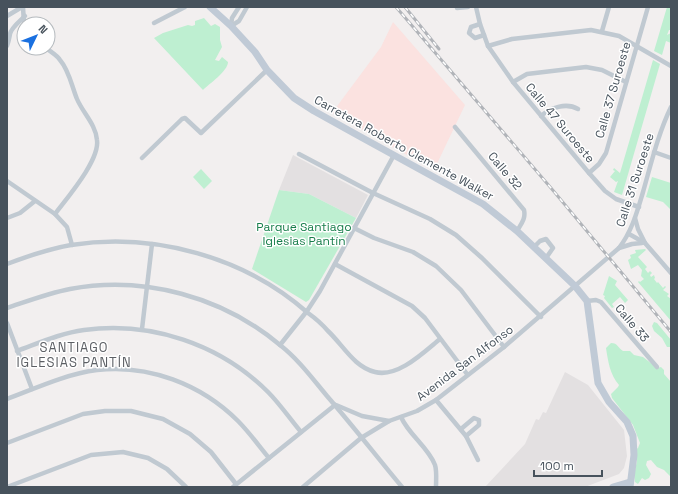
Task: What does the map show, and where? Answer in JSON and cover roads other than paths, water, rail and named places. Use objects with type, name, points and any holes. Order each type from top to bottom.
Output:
[{"type":"main road","name":"Carretera Roberto Clemente Walker","points":[[210,7],[231,26],[255,52],[267,70],[281,85],[303,104],[483,204],[517,231],[546,258],[575,286],[587,301]]},
{"type":"main road","points":[[587,301],[598,382],[609,402],[627,422],[633,436],[634,455],[630,485],[613,487]]},
{"type":"street","points":[[7,16],[22,7],[25,16]]},
{"type":"street","points":[[154,23],[185,7]]},
{"type":"street","points":[[231,26],[232,18],[239,7]]},
{"type":"street","points":[[231,26],[239,21],[247,7]]},
{"type":"street","points":[[457,8],[468,7]]},
{"type":"street","name":"Calle 47 Suroeste","points":[[476,7],[488,46],[513,82],[589,173],[610,195],[623,202],[639,206]]},
{"type":"street","points":[[602,31],[609,7]]},
{"type":"street","name":"Calle 37 Suroeste","points":[[589,173],[599,164],[606,153],[648,7]]},
{"type":"street","points":[[480,24],[471,27],[470,33],[475,38],[484,35]]},
{"type":"street","points":[[7,46],[10,39],[9,35],[16,26]]},
{"type":"street","points":[[488,46],[512,39],[579,30],[602,31],[619,36],[671,66]]},
{"type":"street","points":[[55,214],[92,163],[97,150],[97,140],[93,126],[79,104],[64,65],[56,56]]},
{"type":"street","points":[[513,82],[527,74],[586,67],[602,70],[626,82]]},
{"type":"street","points":[[142,158],[182,119],[185,118],[188,120],[201,133],[267,70]]},
{"type":"street","points":[[541,116],[551,109],[560,107],[569,106],[578,109]]},
{"type":"street","name":"Calle 31 Suroeste","points":[[575,286],[618,248],[628,234],[639,206],[654,152],[671,107]]},
{"type":"street","name":"Calle 32","points":[[455,126],[524,210],[524,219],[517,231]]},
{"type":"street","points":[[654,152],[671,158]]},
{"type":"street","points":[[299,154],[373,193],[430,219],[456,235],[482,258],[540,317]]},
{"type":"street","points":[[280,345],[307,311],[320,291],[394,155]]},
{"type":"street","points":[[7,182],[55,214],[67,228],[72,245]]},
{"type":"street","points":[[7,218],[20,213],[35,201]]},
{"type":"street","points":[[635,218],[638,229],[647,244],[671,273]]},
{"type":"street","points":[[354,228],[374,238],[412,252],[436,266],[461,290],[504,347]]},
{"type":"street","points":[[628,234],[647,244]]},
{"type":"street","points":[[534,247],[540,241],[546,239],[553,248],[546,258]]},
{"type":"street","points":[[7,264],[42,251],[72,245],[112,242],[152,244],[190,251],[248,272],[273,286],[307,311],[329,331],[356,363],[375,372],[390,372],[402,368],[440,339]]},
{"type":"street","points":[[618,248],[637,242],[647,244]]},
{"type":"street","points":[[142,329],[152,244]]},
{"type":"street","points":[[335,264],[412,306],[424,318],[467,374]]},
{"type":"street","points":[[7,308],[44,295],[72,288],[111,285],[146,287],[181,293],[218,306],[250,323],[280,345],[303,367],[402,487]]},
{"type":"street","name":"Avenida San Alfonso","points":[[303,487],[361,438],[389,421],[417,411],[436,400],[467,374],[504,347],[575,286]]},
{"type":"street","name":"Calle 33","points":[[587,301],[596,300],[601,302],[657,367]]},
{"type":"street","points":[[7,323],[32,389]]},
{"type":"street","points":[[17,351],[55,337],[83,330],[115,328],[142,329],[191,341],[232,363],[268,392],[301,432]]},
{"type":"street","points":[[7,399],[65,377],[97,370],[135,370],[163,376],[192,388],[219,404],[238,421],[269,458]]},
{"type":"street","points":[[436,400],[466,436],[478,460]]},
{"type":"street","points":[[7,443],[83,414],[104,411],[131,411],[162,419],[190,434],[211,452],[235,486],[335,404]]},
{"type":"street","points":[[335,404],[362,416],[389,421]]},
{"type":"street","points":[[401,417],[405,427],[431,458],[436,467],[436,487]]},
{"type":"street","points":[[461,429],[474,418],[480,420],[479,425],[466,436]]},
{"type":"street","points":[[7,487],[91,455],[123,452],[148,458],[161,465],[186,487]]},
{"type":"railway","points":[[396,7],[551,188],[671,332]]},
{"type":"railway","points":[[405,7],[439,49]]},
{"type":"district","name":"SANTIAGO IGLESIAS PANTÍN","points":[[74,354]]},
{"type":"park label","name":"Parque Santiago Iglesias Pantín","points":[[304,234]]}]
